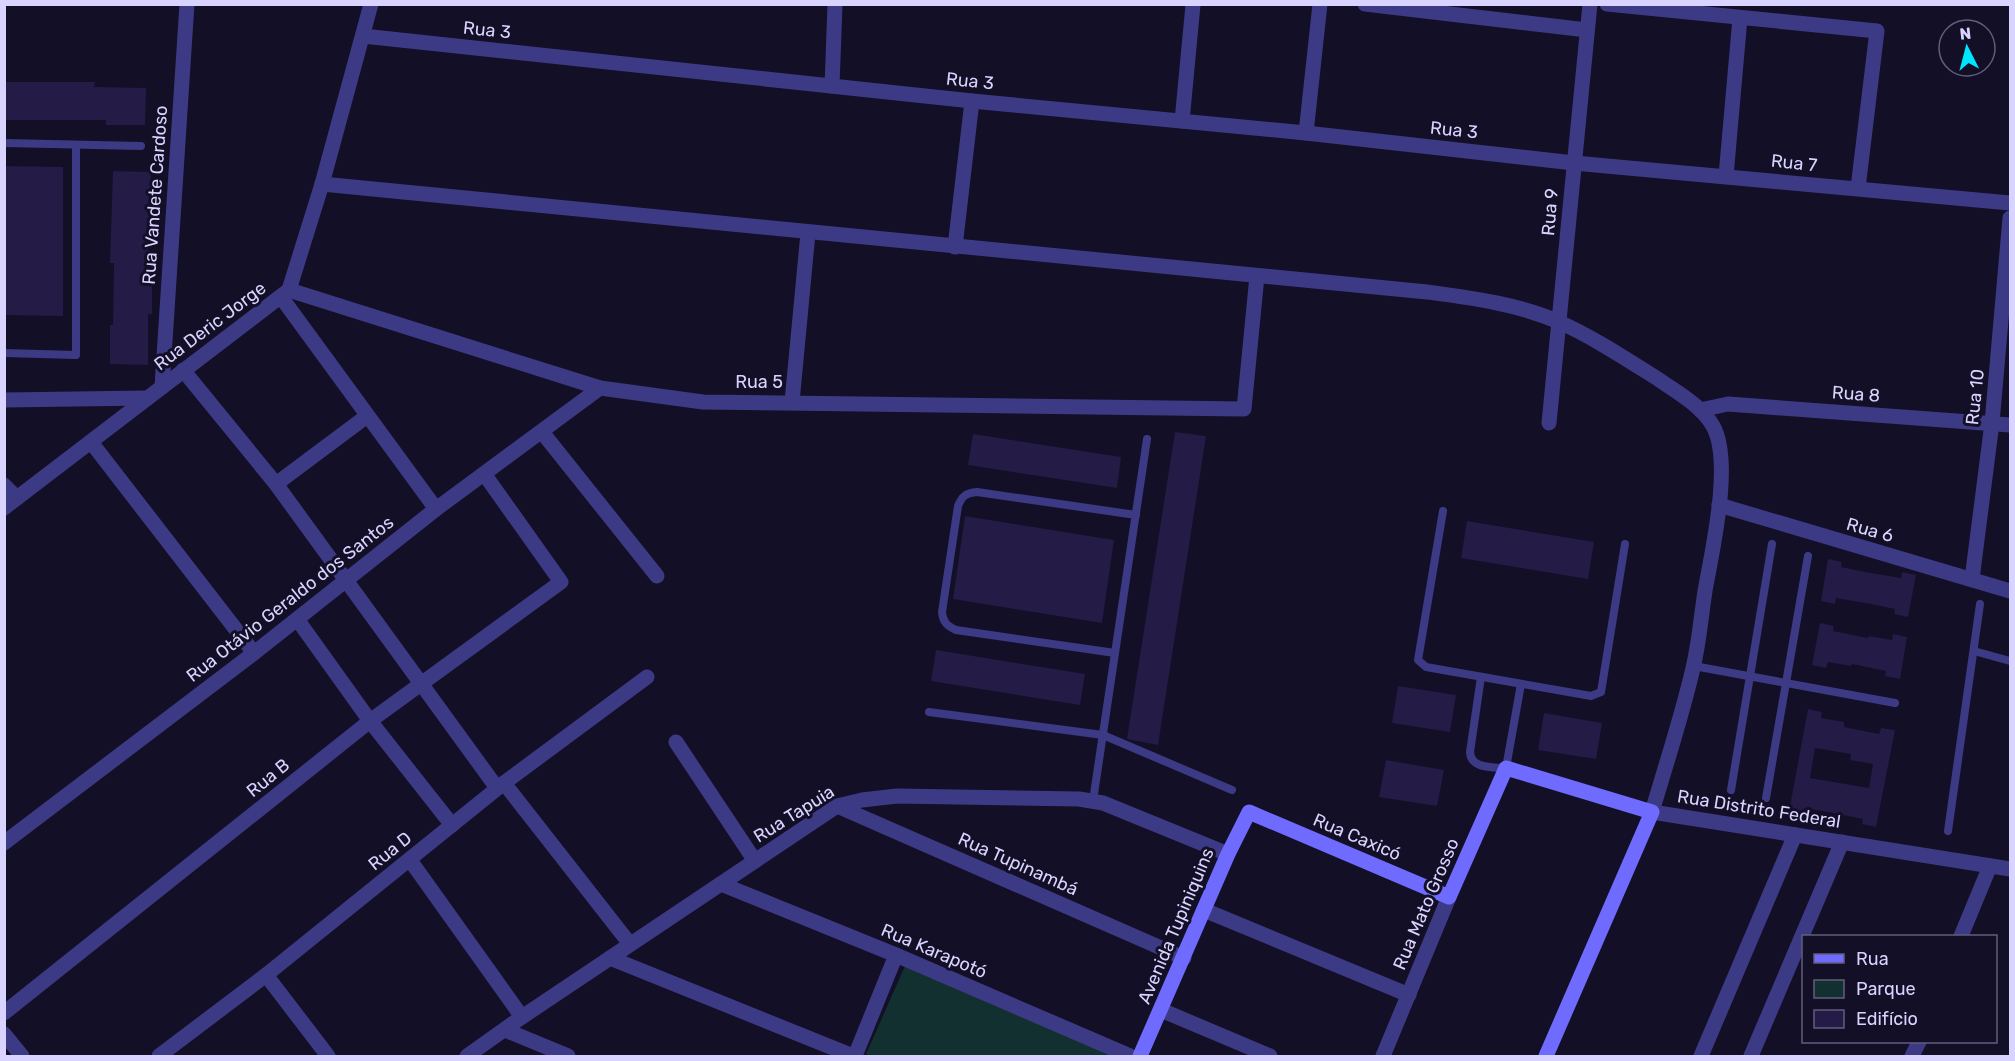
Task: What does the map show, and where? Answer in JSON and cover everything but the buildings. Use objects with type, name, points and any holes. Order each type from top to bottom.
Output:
[{"type":"street","name":"Rua Vandete Cardoso","points":[[162,387],[187,4]]},
{"type":"street","name":"Rua Deric Jorge","points":[[4,507],[285,294],[322,184],[371,4]]},
{"type":"street","points":[[832,86],[835,4]]},
{"type":"street","points":[[1306,133],[1320,4]]},
{"type":"street","points":[[1365,4],[1468,10],[1587,30]]},
{"type":"street","name":"Rua 9","points":[[1549,423],[1590,4]]},
{"type":"street","points":[[1607,4],[1877,31],[1858,188]]},
{"type":"street","points":[[1182,121],[1193,5]]},
{"type":"street","points":[[1726,176],[1740,18]]},
{"type":"street","name":"Rua 3","points":[[363,36],[1574,162]]},
{"type":"street","points":[[955,247],[972,101]]},
{"type":"street","name":"Rua 7","points":[[1574,162],[2010,203]]},
{"type":"street","points":[[322,184],[1466,297],[1511,307],[1559,322],[1649,374],[1700,410],[1713,426],[1721,459],[1719,505],[1694,666],[1652,812],[1546,1056]]},
{"type":"street","name":"Rua 10","points":[[1972,579],[1992,423],[2010,218]]},
{"type":"street","points":[[792,402],[808,233]]},
{"type":"street","name":"Rua 5","points":[[285,294],[600,388],[703,402],[1244,410],[1257,276]]},
{"type":"street","points":[[285,294],[367,416],[436,509]]},
{"type":"street","points":[[183,370],[276,484],[500,786],[630,944]]},
{"type":"street","name":"Rua Otávio Geraldo dos Santos","points":[[4,843],[297,620],[436,509],[600,388]]},
{"type":"street","points":[[4,400],[147,398]]},
{"type":"street","name":"Rua 8","points":[[1700,410],[1728,404],[2010,425]]},
{"type":"street","points":[[276,484],[367,416]]},
{"type":"street","points":[[542,432],[657,576]]},
{"type":"street","points":[[91,442],[254,652]]},
{"type":"street","name":"Rua B","points":[[4,1013],[370,721],[561,582],[485,475]]},
{"type":"street","points":[[4,486],[17,498]]},
{"type":"street","name":"Rua 6","points":[[1719,505],[2010,591]]},
{"type":"street","points":[[297,620],[370,721],[452,825]]},
{"type":"street","name":"Rua D","points":[[167,1054],[500,786],[647,677]]},
{"type":"street","points":[[676,742],[755,861]]},
{"type":"street","name":"Rua Distrito Federal","points":[[1506,768],[1652,812],[2010,869]]},
{"type":"street","name":"Rua Mato Grosso","points":[[1383,1056],[1506,768]]},
{"type":"street","name":"Rua Tapuia","points":[[467,1056],[837,806],[862,800],[897,796],[1093,798],[1228,854]]},
{"type":"street","name":"Rua Tupinambá","points":[[837,806],[1184,958]]},
{"type":"street","name":"Rua Caxicó","points":[[1249,812],[1449,897]]},
{"type":"street","name":"Avenida Tupiniquins","points":[[1140,1056],[1228,854],[1249,812]]},
{"type":"street","points":[[1701,1056],[1795,835]]},
{"type":"street","points":[[1802,935],[1842,842]]},
{"type":"street","points":[[410,860],[522,1017]]},
{"type":"street","points":[[1961,935],[1990,866]]},
{"type":"street","name":"Rua Karapotó","points":[[721,884],[896,955],[1130,1056]]},
{"type":"street","points":[[1204,910],[1409,995]]},
{"type":"street","points":[[1751,1056],[1802,936]]},
{"type":"street","points":[[610,958],[854,1056],[896,955]]},
{"type":"street","points":[[266,975],[328,1056]]},
{"type":"street","points":[[1161,1010],[1270,1056]]},
{"type":"street","points":[[505,1030],[568,1056]]},
{"type":"street","points":[[4,1034],[22,1056]]},
{"type":"lane","points":[[4,143],[141,146]]},
{"type":"lane","points":[[4,353],[76,354],[76,145]]},
{"type":"lane","points":[[1093,798],[1147,439]]},
{"type":"lane","points":[[1115,653],[948,627],[943,620],[942,612],[958,506],[961,498],[968,493],[977,492],[1136,515]]},
{"type":"lane","points":[[1443,511],[1418,660],[1426,667],[1481,677],[1591,696],[1601,692],[1625,544]]},
{"type":"lane","points":[[1731,790],[1772,544]]},
{"type":"lane","points":[[1766,798],[1808,556]]},
{"type":"lane","points":[[1948,831],[1980,604]]},
{"type":"lane","points":[[1974,651],[2010,661]]},
{"type":"lane","points":[[1694,666],[1895,703]]},
{"type":"lane","points":[[1481,677],[1470,759],[1474,764],[1481,766],[1506,768],[1521,684]]},
{"type":"lane","points":[[929,712],[1103,735],[1232,790]]},
{"type":"green space","points":[[905,966],[1113,1056],[871,1056],[866,1054]]}]
